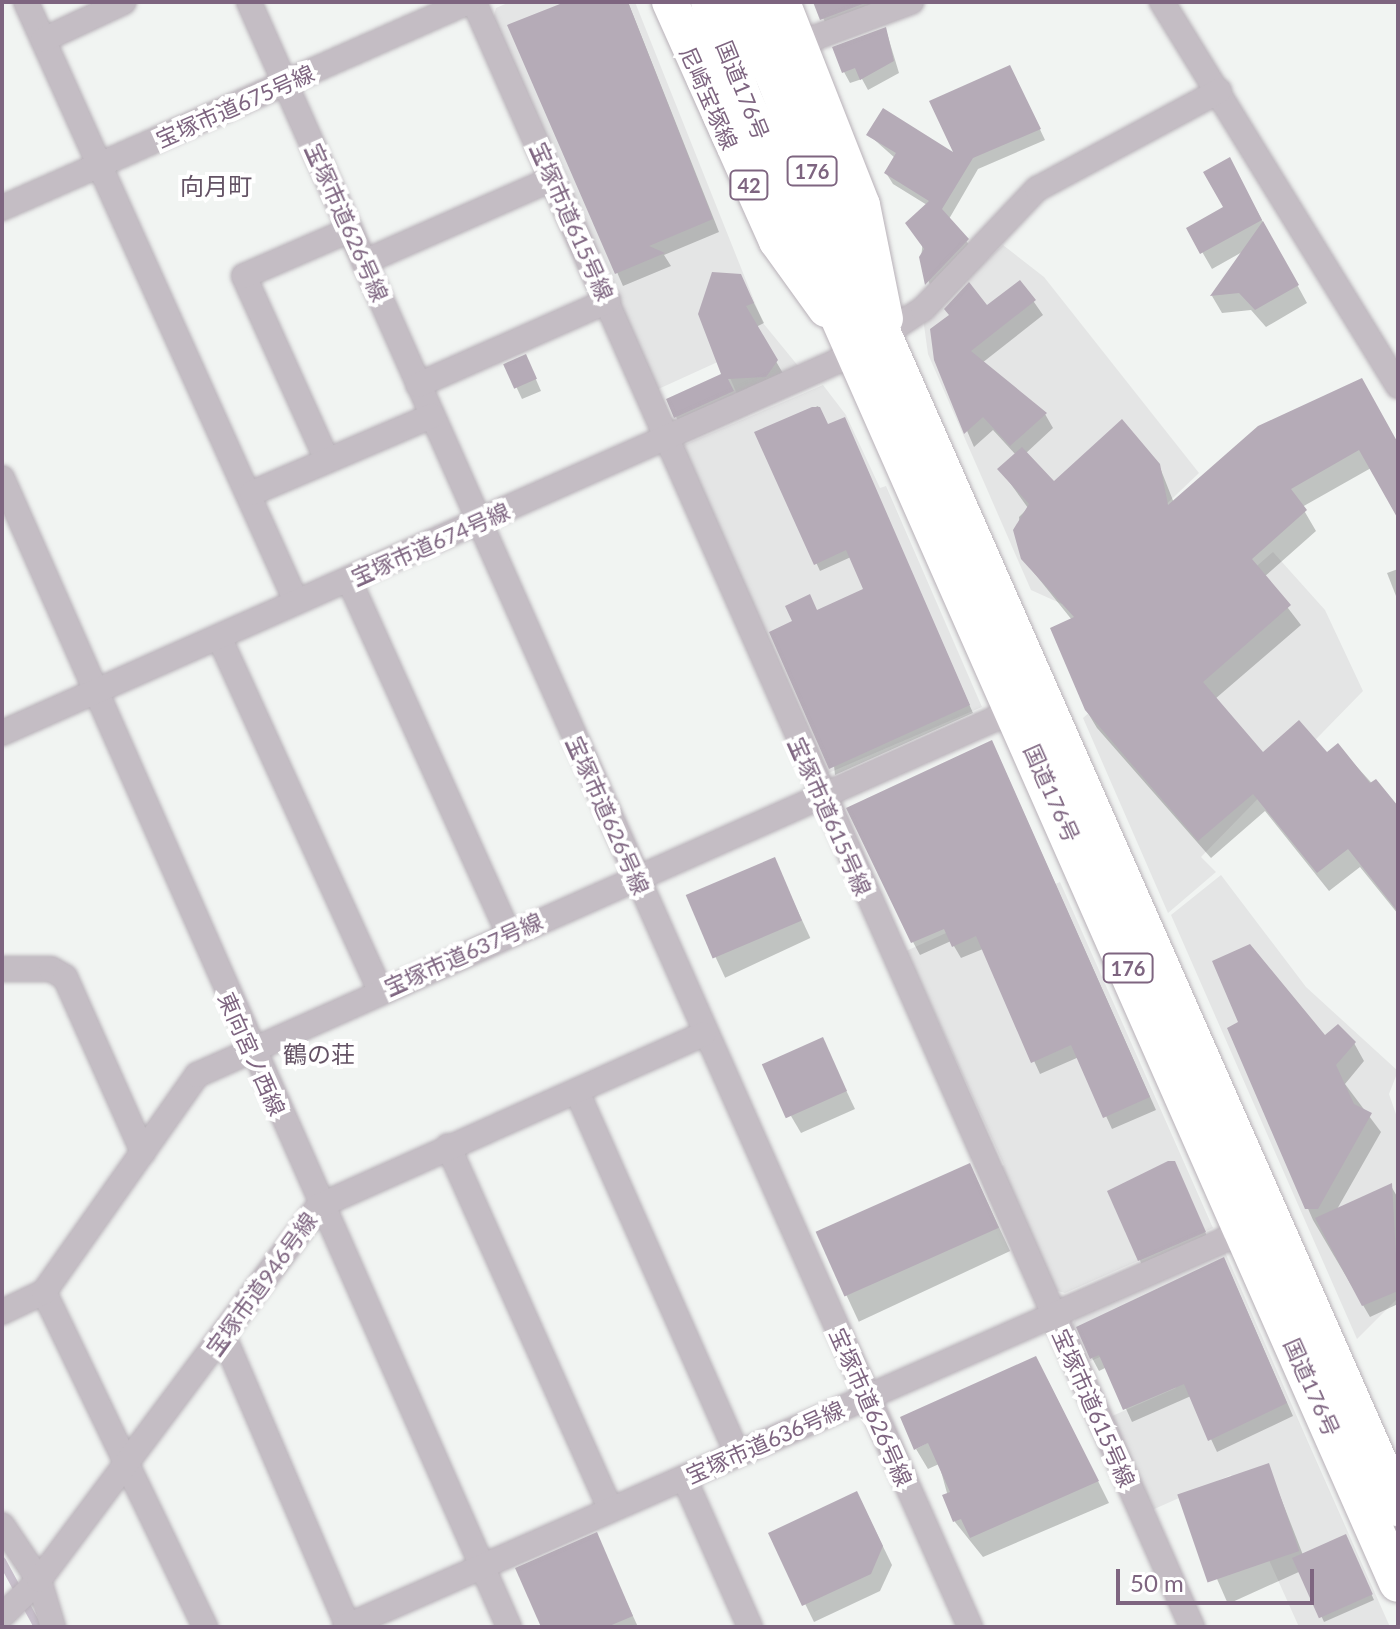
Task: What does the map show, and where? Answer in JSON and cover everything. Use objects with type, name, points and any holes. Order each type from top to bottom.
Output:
[{"type":"highway","name":"国道176号","points":[[710,2],[742,97],[872,344],[1258,1225],[1398,1583]]},
{"type":"highway","name":"国道176号","points":[[745,2],[827,208],[872,344],[1015,710],[1258,1225],[1398,1507]]},
{"type":"main road","name":"尼崎宝塚線","points":[[670,2],[777,241],[872,344]]},
{"type":"main road","points":[[782,2],[862,205],[872,344]]},
{"type":"street","points":[[26,2],[252,493],[296,601]]},
{"type":"street","points":[[43,40],[124,2]]},
{"type":"street","name":"宝塚市道626号線","points":[[249,2],[703,1034],[970,1627]]},
{"type":"street","name":"宝塚市道675号線","points":[[2,208],[471,2]]},
{"type":"street","name":"宝塚市道615号線","points":[[471,2],[608,301],[663,439],[1192,1627]]},
{"type":"street","points":[[798,44],[911,2]]},
{"type":"street","points":[[1162,2],[1396,377]]},
{"type":"street","name":"宝塚市道674号線","points":[[2,733],[97,695],[296,601],[478,523],[872,344],[923,309],[1037,189],[1219,91]]},
{"type":"street","points":[[364,262],[552,179]]},
{"type":"street","points":[[327,460],[244,276],[350,230]]},
{"type":"street","points":[[418,385],[608,301]]},
{"type":"street","points":[[252,493],[432,416]]},
{"type":"street","name":"東向宮ノ西線","points":[[2,478],[250,1051],[509,1627]]},
{"type":"street","points":[[349,580],[509,934]]},
{"type":"street","points":[[219,637],[380,991]]},
{"type":"street","name":"宝塚市道637号線","points":[[2,1312],[44,1292],[197,1075],[1015,710]]},
{"type":"street","points":[[2,969],[51,969],[65,977],[143,1152]]},
{"type":"street","name":"宝塚市道946号線","points":[[22,1597],[224,1337],[319,1206],[448,1146],[578,1094],[703,1034]]},
{"type":"street","points":[[578,1094],[737,1453]]},
{"type":"street","points":[[448,1146],[610,1509]]},
{"type":"street","name":"宝塚市道636号線","points":[[346,1626],[1258,1225]]},
{"type":"street","points":[[44,1292],[128,1458],[205,1627]]},
{"type":"street","points":[[224,1337],[346,1626]]},
{"type":"street","points":[[684,1478],[750,1627]]},
{"type":"street","points":[[2,1525],[22,1597],[53,1627]]},
{"type":"shaded area","points":[[510,2],[635,2],[763,323],[799,367],[738,396],[722,360],[654,391],[492,22],[496,8]]},
{"type":"shaded area","points":[[1003,245],[1044,277],[1199,473],[1062,604],[1031,590],[928,354],[923,318]]},
{"type":"shaded area","points":[[823,385],[846,415],[880,488],[886,486],[982,707],[824,775],[682,455],[684,445]]},
{"type":"shaded area","points":[[1273,552],[1325,610],[1363,691],[1201,857],[1216,872],[1168,913],[1083,718]]},
{"type":"shaded area","points":[[1221,875],[1306,987],[1398,1071],[1389,1094],[1398,1120],[1398,1298],[1357,1339],[1171,915]]},
{"type":"shaded area","points":[[1060,882],[1213,1228],[1065,1293],[1051,1289],[998,1168],[1004,1165],[906,951]]},
{"type":"shaded area","points":[[1225,1252],[1390,1627],[1299,1627],[1231,1475],[1152,1510],[1110,1417],[1176,1388],[1151,1335],[1086,1363],[1071,1329],[1076,1317]]},
{"type":"building","points":[[565,2],[628,2],[713,219],[649,246],[665,253],[615,274],[507,25]]},
{"type":"building","points":[[813,2],[868,2],[820,20]]},
{"type":"building","points":[[886,27],[894,61],[860,80],[855,68],[842,73],[832,47]]},
{"type":"building","points":[[1010,65],[1041,129],[973,158],[942,209],[969,239],[925,285],[919,257],[924,249],[905,223],[929,201],[884,173],[896,153],[866,135],[883,108],[953,152],[929,101]]},
{"type":"building","points":[[1230,157],[1262,220],[1200,254],[1186,228],[1223,207],[1203,172]]},
{"type":"building","points":[[1263,221],[1299,285],[1255,310],[1239,293],[1210,296]]},
{"type":"building","points":[[712,272],[741,274],[754,303],[746,306],[778,360],[766,377],[728,379],[734,391],[674,418],[666,399],[721,374],[698,314]]},
{"type":"building","points":[[1020,280],[1036,300],[971,351],[1047,413],[1010,446],[983,417],[964,434],[934,360],[930,329],[949,315],[944,309],[969,282],[987,305]]},
{"type":"building","points":[[526,354],[537,379],[514,389],[503,364]]},
{"type":"building","points":[[1362,378],[1398,443],[1398,519],[1359,450],[1291,489],[1307,510],[1252,559],[1291,605],[1203,682],[1263,752],[1299,720],[1327,752],[1338,743],[1370,783],[1376,779],[1398,806],[1398,912],[1348,849],[1317,873],[1253,794],[1198,841],[1085,710],[1050,628],[1074,617],[1021,559],[1013,530],[1029,504],[997,469],[1022,447],[1054,481],[1122,419],[1160,464],[1168,505],[1258,426]]},
{"type":"building","points":[[812,407],[820,407],[828,424],[845,417],[970,705],[829,769],[769,632],[792,621],[785,606],[810,594],[817,610],[863,589],[846,550],[814,565],[754,432]]},
{"type":"building","points":[[992,740],[1150,1097],[1103,1118],[1071,1045],[1031,1063],[976,936],[952,947],[944,929],[911,943],[846,808]]},
{"type":"building","points":[[775,857],[802,921],[713,958],[686,895]]},
{"type":"building","points":[[1250,944],[1325,1035],[1338,1024],[1356,1042],[1336,1065],[1354,1104],[1372,1113],[1318,1209],[1305,1209],[1227,1028],[1238,1022],[1212,961]]},
{"type":"building","points":[[823,1037],[847,1091],[786,1118],[762,1064]]},
{"type":"building","points":[[1168,1161],[1175,1161],[1206,1232],[1138,1261],[1107,1191]]},
{"type":"building","points":[[970,1163],[999,1228],[844,1297],[816,1232]]},
{"type":"building","points":[[1392,1183],[1398,1291],[1362,1306],[1315,1218]]},
{"type":"building","points":[[1224,1257],[1287,1403],[1208,1441],[1184,1384],[1123,1410],[1099,1355],[1090,1359],[1076,1327]]},
{"type":"building","points":[[1036,1356],[1099,1481],[970,1538],[961,1519],[953,1522],[942,1495],[950,1492],[928,1443],[914,1450],[900,1417]]},
{"type":"building","points":[[1269,1463],[1299,1551],[1208,1583],[1177,1495]]},
{"type":"building","points":[[857,1491],[883,1546],[871,1574],[802,1606],[768,1533]]},
{"type":"building","points":[[597,1532],[633,1616],[607,1627],[541,1627],[515,1568]]},
{"type":"building","points":[[1346,1534],[1373,1594],[1319,1618],[1292,1558]]},
{"type":"waterway","points":[[2,1561],[38,1627]]},
{"type":"district","name":"向月町","points":[[216,186]]},
{"type":"district","name":"鶴の荘","points":[[319,1054]]}]
